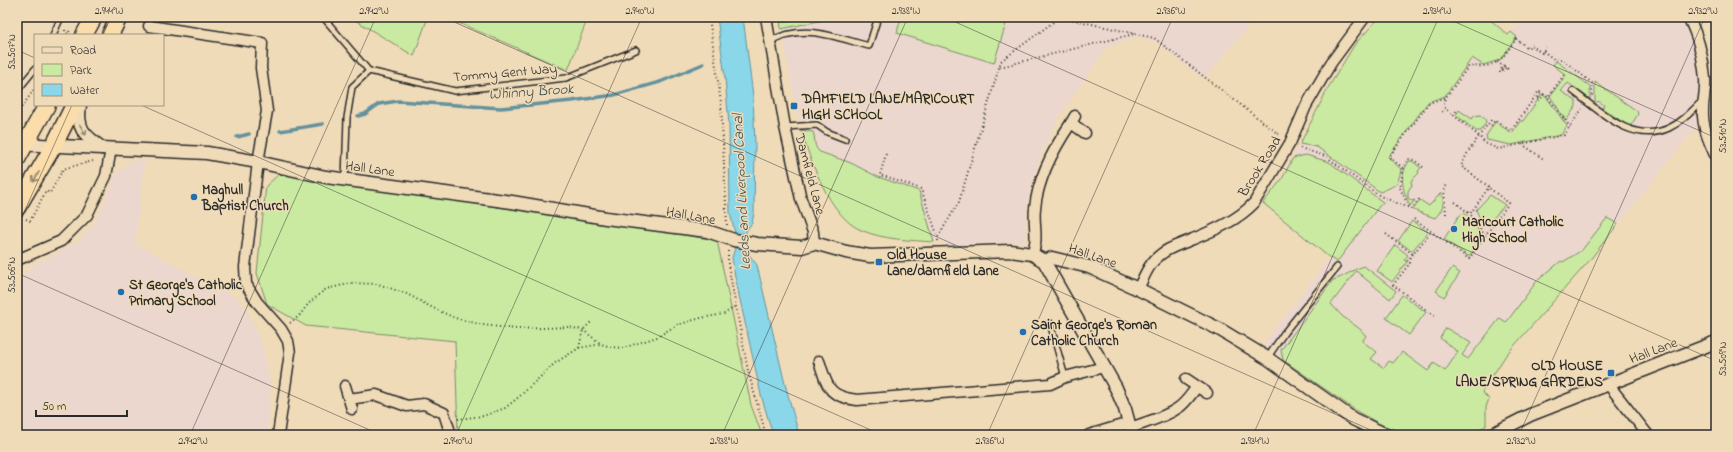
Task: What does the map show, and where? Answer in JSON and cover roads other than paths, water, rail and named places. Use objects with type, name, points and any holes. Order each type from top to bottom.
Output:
[{"type":"highway","points":[[78,32],[94,17]]},
{"type":"highway","points":[[110,34],[119,17]]},
{"type":"highway","points":[[17,159],[21,144],[46,106]]},
{"type":"highway","points":[[21,214],[74,106]]},
{"type":"street","name":"Damfield Lane","points":[[766,17],[785,127],[801,199],[813,232],[814,244]]},
{"type":"street","name":"Brook Road","points":[[1138,289],[1152,264],[1169,248],[1205,234],[1230,222],[1247,211],[1254,203],[1290,143],[1306,106],[1331,63],[1365,17]]},
{"type":"street","points":[[1688,17],[1697,33],[1701,51],[1705,80],[1702,112],[1706,134],[1716,157]]},
{"type":"street","points":[[149,26],[262,43],[261,68],[266,111],[245,267],[246,284],[257,302],[281,329],[288,341],[290,353],[278,435]]},
{"type":"street","points":[[17,260],[61,241],[87,215],[106,176],[108,162],[106,148],[87,136],[81,128],[79,116],[80,106]]},
{"type":"street","points":[[1032,254],[1036,247],[1035,208],[1040,186],[1054,152],[1073,120],[1085,133]]},
{"type":"street","name":"Hall Lane","points":[[21,144],[207,153],[344,180],[512,202],[606,218],[707,231],[734,240],[757,244],[802,246],[814,244],[870,256],[996,252],[1032,254],[1044,261],[1052,258],[1089,267],[1219,328],[1267,358],[1353,419],[1386,435]]},
{"type":"street","points":[[1044,261],[1116,388],[1130,428]]},
{"type":"street","name":"Hall Lane","points":[[1499,433],[1530,415],[1716,342]]},
{"type":"street","points":[[819,361],[829,389],[842,398],[857,400],[1050,384],[1065,377],[1104,367]]},
{"type":"street","points":[[1186,379],[1207,393]]},
{"type":"street","points":[[1608,384],[1648,435]]},
{"type":"street","points":[[345,386],[352,409]]},
{"type":"street","points":[[1089,435],[1130,428],[1168,414],[1186,402],[1197,387]]},
{"type":"street","points":[[349,399],[376,395],[407,406],[424,404],[444,413],[450,435]]},
{"type":"lane","points":[[52,34],[61,17]]},
{"type":"lane","points":[[323,17],[369,71],[352,87],[347,118],[344,180]]},
{"type":"lane","points":[[770,41],[785,34],[810,31],[869,46],[878,17]]},
{"type":"lane","name":"Tommy Gent Way","points":[[369,71],[455,90],[566,78],[636,50]]},
{"type":"lane","points":[[17,91],[34,70]]},
{"type":"lane","points":[[1573,91],[1626,129],[1638,133],[1652,133],[1670,128],[1682,120],[1703,100]]},
{"type":"lane","points":[[785,127],[817,125],[827,132],[845,139]]},
{"type":"lane","points":[[1267,358],[1284,333],[1338,267]]},
{"type":"lane","points":[[1050,323],[1065,377]]},
{"type":"water","name":"Leeds and Liverpool Canal","points":[[717,17],[743,17],[753,96],[755,144],[754,213],[752,223],[746,231],[747,252],[757,265],[785,384],[799,435],[773,435],[761,395],[735,277],[732,258],[735,248],[735,233],[730,213],[729,125],[725,78]]},
{"type":"waterway","name":"Whinny Brook","points":[[783,21],[797,17]]},
{"type":"waterway","name":"Whinny Brook","points":[[358,116],[365,114],[379,104],[398,101],[501,108],[614,95],[660,82],[703,64]]},
{"type":"waterway","name":"Whinny Brook","points":[[280,131],[323,124]]},
{"type":"waterway","name":"Whinny Brook","points":[[237,137],[249,134]]},
{"type":"place","name":"DAMFIELD LANE/MARICOURT HIGH SCHOOL","points":[[794,106]]},
{"type":"place","name":"Maghull Baptist Church","points":[[194,197]]},
{"type":"place","name":"Maricourt Catholic High School","points":[[1454,229]]},
{"type":"place","name":"Old House Lane/darnfield Lane","points":[[879,262]]},
{"type":"place","name":"St George's Catholic Primary School","points":[[121,292]]},
{"type":"place","name":"Saint George's Roman Catholic Church","points":[[1023,332]]},
{"type":"place","name":"OLD HOUSE LANE/SPRING GARDENS","points":[[1611,373]]}]
